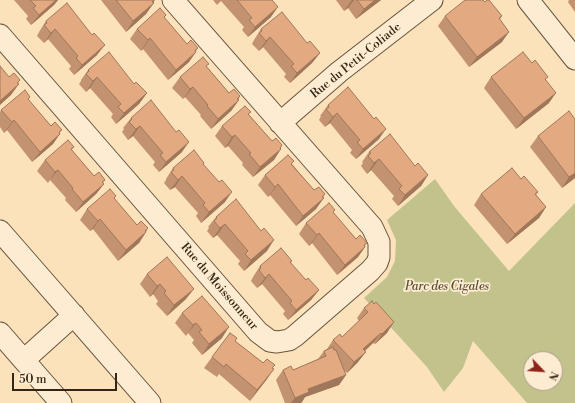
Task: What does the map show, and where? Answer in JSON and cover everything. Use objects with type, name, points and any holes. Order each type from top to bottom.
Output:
[{"type":"street","name":"Rue du Moissonneur","points":[[0,35],[258,332],[270,340],[277,342],[289,340],[370,271],[377,263],[380,249],[379,242],[372,227],[173,0]]},
{"type":"street","name":"Rue du Petit-Coliade","points":[[280,123],[351,63],[432,0]]},
{"type":"street","points":[[528,0],[575,59]]},
{"type":"street","points":[[0,231],[150,403]]},
{"type":"street","points":[[24,360],[74,315]]},
{"type":"street","points":[[0,333],[61,403]]},
{"type":"green space","name":"Parc des Cigales","points":[[435,179],[454,206],[509,271],[575,203],[575,403],[527,403],[473,341],[463,368],[444,392],[427,367],[364,298],[387,277],[395,261],[396,240],[387,220]]},
{"type":"building","points":[[30,0],[56,0],[39,15],[33,8],[36,6]]},
{"type":"building","points":[[116,0],[154,0],[152,2],[154,3],[133,21]]},
{"type":"building","points":[[237,0],[272,0],[278,7],[255,27],[249,20],[252,18]]},
{"type":"building","points":[[357,0],[375,0],[364,9]]},
{"type":"building","points":[[465,0],[483,0],[485,2],[489,0],[502,16],[499,18],[509,32],[477,57],[445,16]]},
{"type":"building","points":[[67,3],[92,35],[94,33],[105,45],[82,65],[76,58],[78,56],[55,29],[51,33],[44,25],[47,23],[46,21]]},
{"type":"building","points":[[160,8],[166,15],[164,17],[187,44],[191,40],[198,48],[195,50],[196,52],[176,70],[150,38],[148,40],[137,29]]},
{"type":"building","points":[[282,12],[307,43],[310,41],[320,53],[297,73],[291,66],[294,64],[270,37],[266,41],[259,33],[262,31],[261,29]]},
{"type":"building","points":[[109,52],[134,84],[136,82],[147,93],[124,113],[118,107],[121,104],[97,77],[93,81],[86,74],[89,71],[88,70]]},
{"type":"building","points":[[523,52],[532,63],[535,60],[548,77],[545,79],[556,93],[524,118],[491,77]]},
{"type":"building","points":[[203,57],[209,64],[206,66],[229,93],[234,89],[240,96],[237,99],[239,100],[218,119],[193,87],[190,89],[180,77]]},
{"type":"building","points":[[0,66],[9,77],[14,73],[20,80],[17,83],[19,84],[0,101]]},
{"type":"building","points":[[348,87],[374,119],[376,117],[386,129],[363,149],[357,142],[360,140],[337,113],[333,117],[326,109],[329,107],[328,105]]},
{"type":"building","points":[[25,90],[30,97],[28,99],[51,126],[55,122],[62,130],[59,132],[60,134],[40,152],[14,120],[12,122],[1,110]]},
{"type":"building","points":[[151,100],[176,132],[179,130],[189,142],[166,162],[160,155],[163,153],[140,126],[136,129],[129,122],[132,119],[131,118]]},
{"type":"building","points":[[245,106],[251,112],[248,114],[272,141],[276,138],[282,145],[280,148],[281,149],[260,167],[249,154],[251,153],[235,135],[232,137],[222,126]]},
{"type":"building","points":[[569,111],[575,119],[575,173],[569,177],[538,136]]},
{"type":"building","points":[[390,134],[415,166],[418,163],[428,175],[405,195],[399,189],[402,186],[379,159],[374,163],[368,156],[371,153],[369,152]]},
{"type":"building","points":[[68,140],[74,147],[71,149],[94,176],[99,172],[105,180],[102,182],[104,184],[83,202],[58,170],[55,172],[45,160]]},
{"type":"building","points":[[194,150],[204,163],[203,164],[219,182],[222,180],[232,192],[209,212],[203,205],[205,203],[182,176],[178,180],[171,172],[174,170],[173,168]]},
{"type":"building","points":[[288,155],[294,161],[291,164],[314,190],[319,187],[325,194],[322,197],[324,198],[303,216],[278,184],[275,187],[265,175]]},
{"type":"building","points":[[512,168],[521,179],[524,176],[538,192],[535,194],[546,207],[515,234],[481,194]]},
{"type":"building","points":[[110,189],[116,196],[114,198],[137,225],[141,221],[148,228],[145,231],[146,232],[126,250],[100,219],[98,221],[87,209]]},
{"type":"building","points":[[236,199],[261,231],[264,228],[274,240],[251,260],[245,254],[248,251],[225,224],[220,228],[214,221],[217,218],[216,217]]},
{"type":"building","points":[[329,203],[335,210],[333,212],[356,239],[360,235],[367,243],[364,245],[365,247],[345,265],[319,233],[317,235],[306,223]]},
{"type":"building","points":[[281,248],[292,261],[290,262],[306,280],[308,278],[319,290],[296,310],[290,303],[292,301],[269,274],[265,278],[259,270],[261,268],[260,266]]},
{"type":"building","points":[[167,257],[194,289],[174,305],[164,293],[166,291],[160,284],[157,286],[147,274]]},
{"type":"building","points":[[202,296],[229,327],[209,344],[199,332],[202,330],[196,323],[193,325],[182,313]]},
{"type":"building","points":[[372,301],[374,304],[376,302],[394,322],[363,349],[366,352],[354,362],[333,340],[340,334],[342,337],[368,312],[364,308]]},
{"type":"building","points":[[230,333],[237,338],[235,341],[263,363],[267,359],[275,365],[272,368],[274,369],[257,390],[226,364],[224,367],[212,357]]},
{"type":"building","points":[[333,347],[334,350],[336,350],[346,375],[308,389],[309,392],[295,398],[283,370],[291,366],[293,370],[326,356],[324,351]]}]
